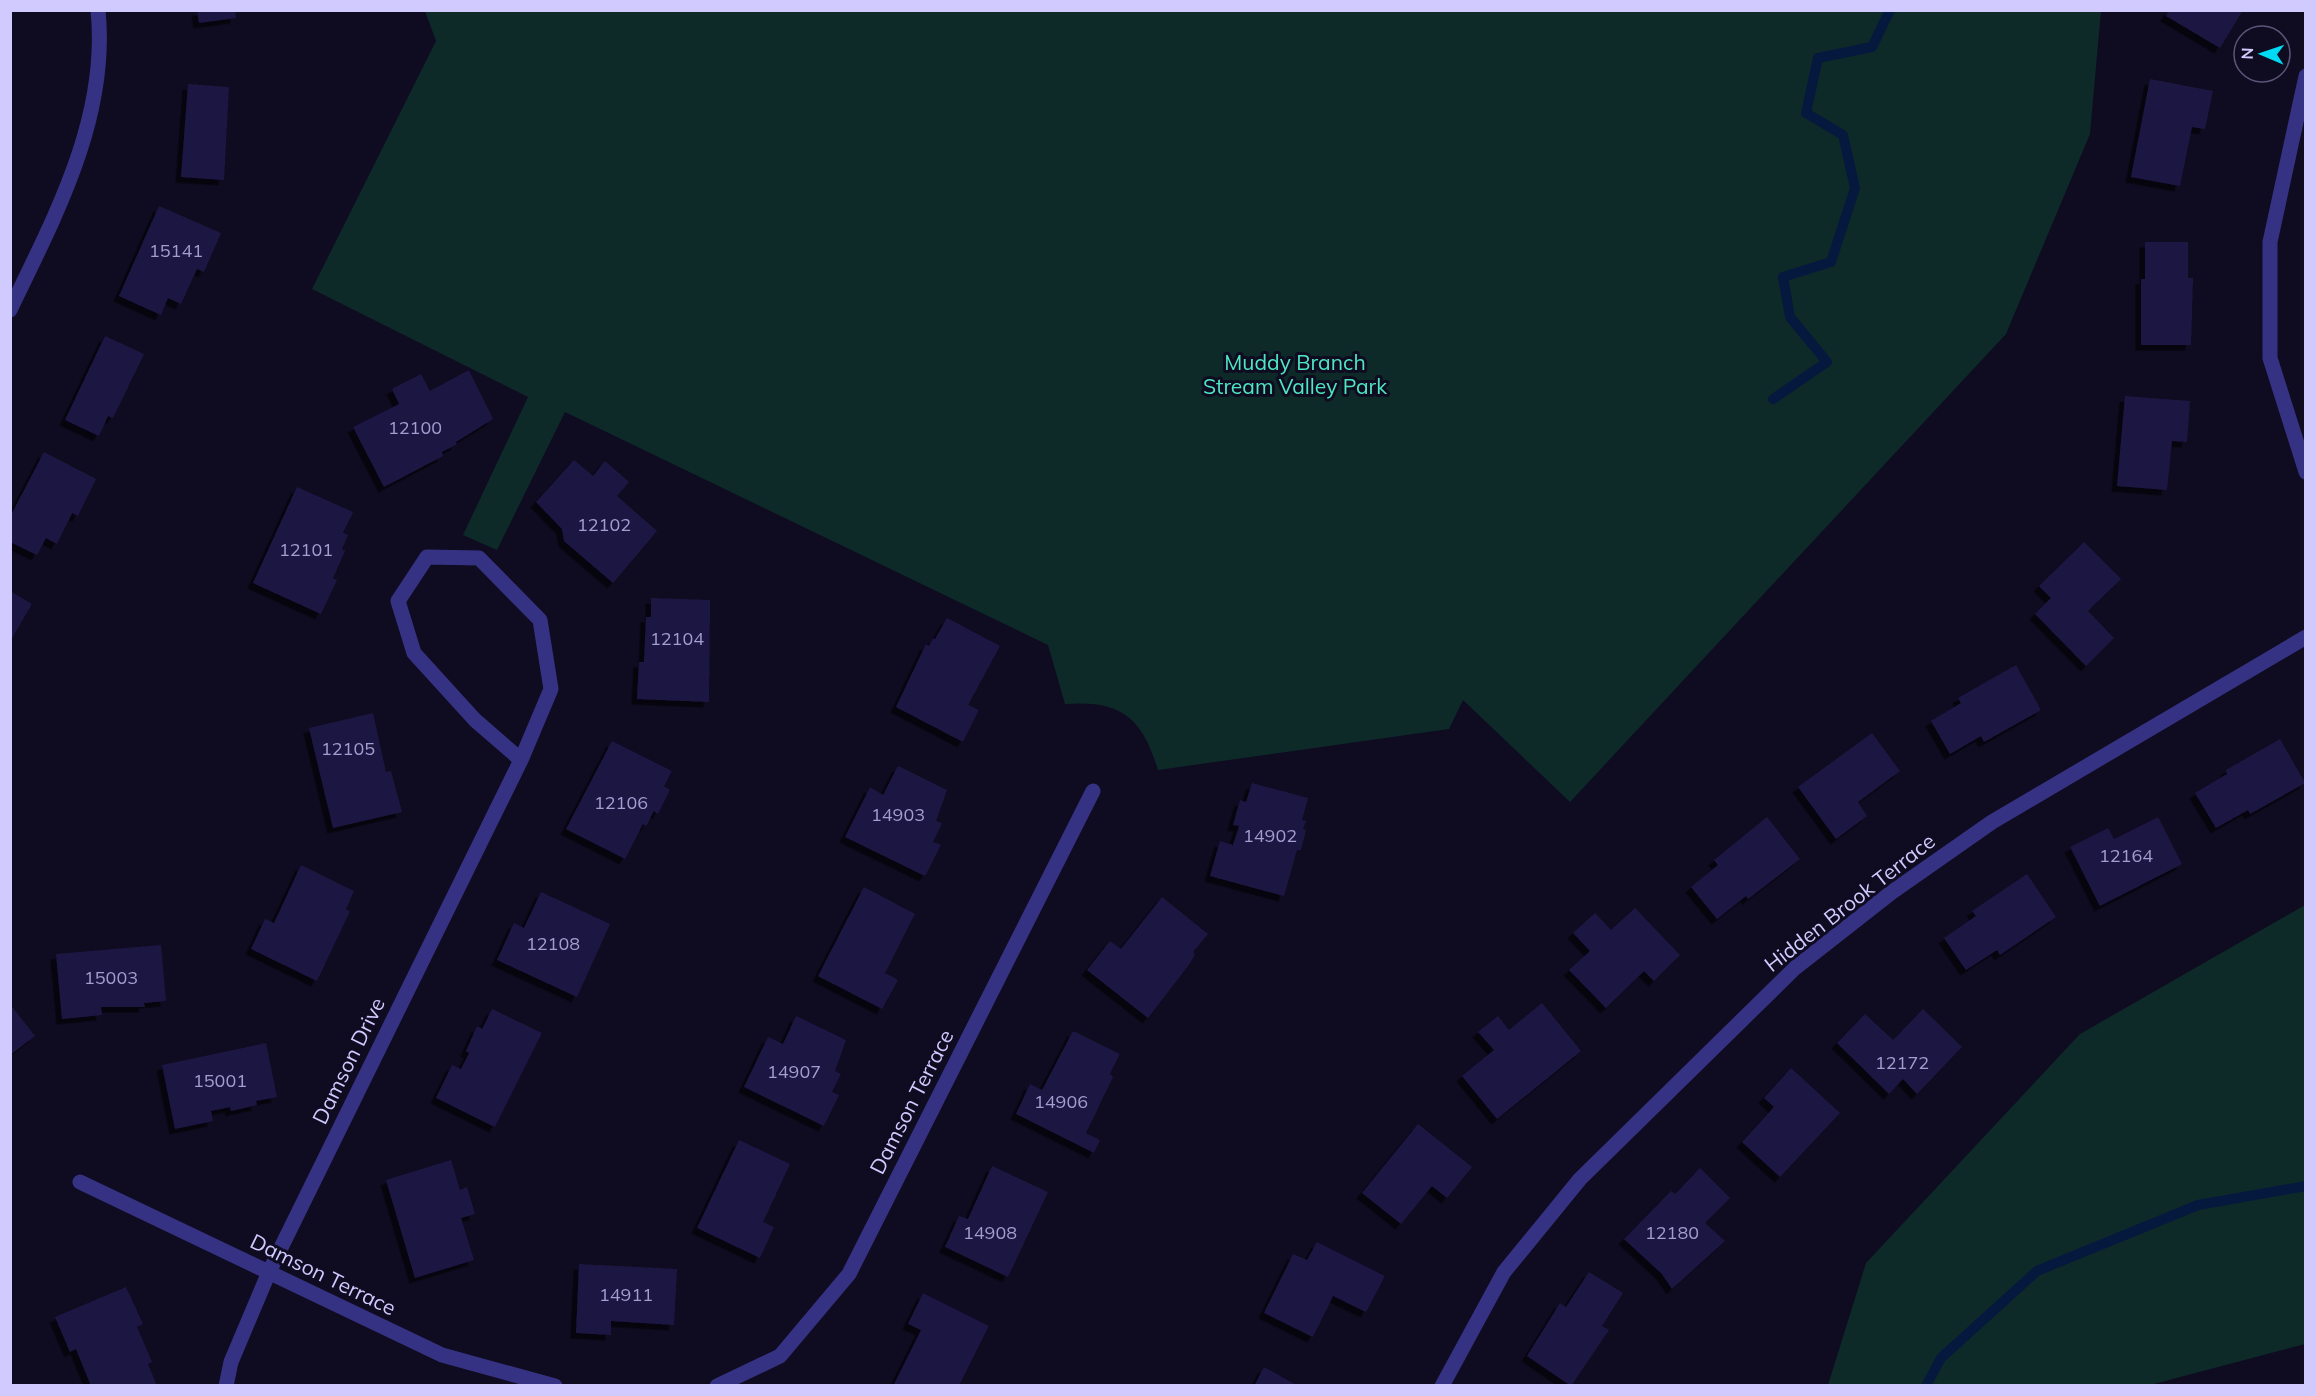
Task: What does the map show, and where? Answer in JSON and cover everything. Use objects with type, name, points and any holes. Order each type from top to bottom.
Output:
[{"type":"street","points":[[10,310],[69,187],[89,119],[98,74],[98,10]]},
{"type":"street","points":[[2306,76],[2270,242],[2270,358],[2306,472]]},
{"type":"street","name":"Damson Drive","points":[[226,1386],[231,1362],[269,1272],[521,760],[551,689],[540,620],[478,558],[427,557],[398,601],[414,653],[475,720],[521,760]]},
{"type":"street","name":"Hidden Brook Terrace","points":[[1442,1386],[1504,1272],[1580,1179],[1795,968],[1892,892],[1992,822],[2306,637]]},
{"type":"street","name":"Damson Terrace","points":[[717,1386],[780,1356],[849,1274],[1093,791]]},
{"type":"street","name":"Damson Terrace","points":[[80,1182],[441,1355],[555,1386]]},
{"type":"green space","name":"Muddy Branch Stream Valley Park","points":[[425,11],[2101,11],[2090,134],[2006,334],[1570,802],[1463,700],[1449,729],[1158,770],[1145,737],[1126,716],[1115,709],[1101,705],[1065,704],[1048,645],[565,412],[497,550],[463,535],[528,397],[312,289],[436,41]]},
{"type":"green space","points":[[2305,905],[2305,1344],[2150,1385],[1828,1385],[1866,1263],[2080,1034]]},
{"type":"building","points":[[197,10],[235,10],[236,18],[199,23]]},
{"type":"building","points":[[2169,10],[2243,10],[2235,24],[2232,24],[2232,28],[2220,48],[2166,16]]},
{"type":"building","points":[[2150,79],[2213,91],[2205,129],[2192,127],[2180,186],[2131,177]]},
{"type":"building","points":[[188,84],[229,87],[224,180],[181,177]]},
{"type":"building","points":[[159,206],[221,233],[204,272],[197,269],[181,304],[168,298],[161,315],[119,296]]},
{"type":"building","points":[[2145,242],[2188,242],[2188,278],[2193,278],[2191,345],[2141,345],[2141,279],[2145,279]]},
{"type":"building","points":[[105,336],[144,354],[113,418],[108,416],[99,436],[65,420]]},
{"type":"building","points":[[469,370],[493,419],[442,452],[443,456],[384,487],[353,427],[399,404],[392,389],[421,374],[430,391]]},
{"type":"building","points":[[2125,396],[2190,401],[2187,442],[2172,441],[2167,490],[2117,486]]},
{"type":"building","points":[[44,452],[96,479],[78,516],[72,513],[57,544],[46,538],[37,555],[10,542],[10,517]]},
{"type":"building","points":[[574,460],[593,476],[605,461],[629,482],[617,496],[657,531],[613,583],[564,541],[562,529],[536,502]]},
{"type":"building","points":[[297,487],[353,512],[343,533],[348,535],[342,549],[345,551],[333,578],[337,580],[321,614],[253,583]]},
{"type":"building","points":[[2084,542],[2121,579],[2088,611],[2114,638],[2086,666],[2035,614],[2051,598],[2039,586]]},
{"type":"building","points":[[10,591],[32,604],[12,638],[10,636]]},
{"type":"building","points":[[651,598],[710,600],[709,702],[637,699],[639,662],[644,662],[646,617],[651,617]]},
{"type":"building","points":[[947,618],[1000,646],[968,705],[979,710],[963,742],[896,707],[926,644],[929,646],[933,638],[935,639]]},
{"type":"building","points":[[2016,665],[2041,710],[1984,742],[1981,736],[1950,754],[1931,721],[1961,703],[1958,698]]},
{"type":"building","points":[[373,713],[386,772],[391,771],[402,812],[333,828],[309,728]]},
{"type":"building","points":[[1872,733],[1900,771],[1858,802],[1867,816],[1836,839],[1798,787]]},
{"type":"building","points":[[2280,739],[2305,783],[2250,814],[2248,810],[2216,828],[2195,793],[2227,774],[2226,770]]},
{"type":"building","points":[[612,741],[672,771],[664,786],[670,790],[658,814],[654,811],[646,826],[643,824],[625,859],[566,829]]},
{"type":"building","points":[[898,766],[947,790],[936,821],[942,823],[933,842],[941,845],[925,876],[845,837],[870,787],[883,795]]},
{"type":"building","points":[[1252,783],[1308,798],[1302,820],[1306,821],[1303,829],[1306,830],[1301,850],[1297,850],[1284,896],[1210,876],[1220,841],[1233,845],[1239,826],[1233,825],[1240,800],[1246,802]]},
{"type":"building","points":[[1767,817],[1800,859],[1748,899],[1746,896],[1717,919],[1691,887],[1718,865],[1714,860]]},
{"type":"building","points":[[2158,817],[2182,864],[2100,906],[2070,847],[2108,828],[2114,839]]},
{"type":"building","points":[[301,865],[354,891],[346,909],[350,911],[317,981],[251,949],[265,919],[274,923]]},
{"type":"building","points":[[2027,874],[2056,917],[2000,955],[1997,950],[1966,970],[1944,938],[1976,916],[1972,911]]},
{"type":"building","points":[[864,887],[915,914],[885,973],[898,980],[882,1009],[818,976]]},
{"type":"building","points":[[541,892],[610,924],[577,997],[497,960],[514,923],[524,928]]},
{"type":"building","points":[[1162,897],[1208,934],[1193,952],[1195,954],[1191,962],[1148,1018],[1087,970],[1110,941],[1121,949]]},
{"type":"building","points":[[1635,908],[1680,955],[1654,981],[1644,971],[1606,1008],[1569,970],[1590,951],[1573,933],[1595,913],[1611,930]]},
{"type":"building","points":[[161,945],[166,1001],[144,1003],[145,1007],[101,1007],[102,1015],[62,1019],[56,954]]},
{"type":"building","points":[[1542,1003],[1581,1051],[1497,1119],[1462,1076],[1494,1050],[1478,1032],[1498,1016],[1509,1030]]},
{"type":"building","points":[[10,1004],[35,1036],[10,1055]]},
{"type":"building","points":[[492,1009],[542,1033],[495,1127],[436,1098],[452,1065],[461,1069],[469,1053],[466,1051],[477,1026],[482,1029]]},
{"type":"building","points":[[1923,1009],[1962,1047],[1917,1094],[1903,1079],[1889,1094],[1837,1043],[1865,1014],[1893,1040]]},
{"type":"building","points":[[796,1016],[846,1040],[835,1071],[841,1074],[832,1092],[839,1095],[824,1126],[744,1087],[768,1037],[783,1044]]},
{"type":"building","points":[[1073,1031],[1120,1054],[1110,1074],[1113,1077],[1086,1133],[1100,1140],[1094,1153],[1016,1114],[1030,1084],[1042,1090]]},
{"type":"building","points":[[266,1043],[277,1097],[256,1101],[257,1105],[231,1111],[230,1107],[211,1111],[213,1121],[175,1129],[162,1065]]},
{"type":"building","points":[[1791,1068],[1840,1113],[1780,1177],[1742,1142],[1774,1107],[1764,1098]]},
{"type":"building","points":[[1418,1124],[1472,1167],[1447,1198],[1432,1186],[1401,1224],[1362,1193]]},
{"type":"building","points":[[739,1140],[790,1164],[763,1222],[774,1227],[760,1258],[697,1228]]},
{"type":"building","points":[[451,1160],[460,1190],[467,1187],[475,1214],[461,1218],[474,1260],[415,1278],[386,1180]]},
{"type":"building","points":[[992,1166],[1048,1192],[1008,1277],[945,1247],[959,1216],[968,1219]]},
{"type":"building","points":[[1700,1168],[1730,1198],[1705,1223],[1725,1241],[1672,1289],[1662,1274],[1624,1239],[1671,1191],[1675,1194]]},
{"type":"building","points":[[1317,1242],[1385,1276],[1366,1312],[1333,1296],[1313,1337],[1264,1313],[1293,1254],[1307,1260]]},
{"type":"building","points":[[579,1264],[677,1269],[674,1325],[611,1321],[611,1335],[576,1333]]},
{"type":"building","points":[[1589,1272],[1623,1293],[1602,1326],[1609,1330],[1571,1386],[1527,1356],[1560,1303],[1566,1307]]},
{"type":"building","points":[[126,1287],[143,1324],[137,1327],[152,1362],[148,1364],[157,1386],[91,1386],[76,1349],[70,1352],[55,1317]]},
{"type":"building","points":[[923,1293],[989,1326],[959,1386],[893,1386],[921,1330],[908,1324]]},
{"type":"building","points":[[1264,1367],[1298,1386],[1254,1386]]},
{"type":"waterway","points":[[1773,399],[1827,362],[1790,317],[1783,277],[1831,262],[1855,188],[1843,135],[1806,113],[1818,58],[1872,47],[1890,10]]},
{"type":"waterway","points":[[1926,1386],[1941,1358],[2037,1271],[2198,1205],[2306,1186]]}]
